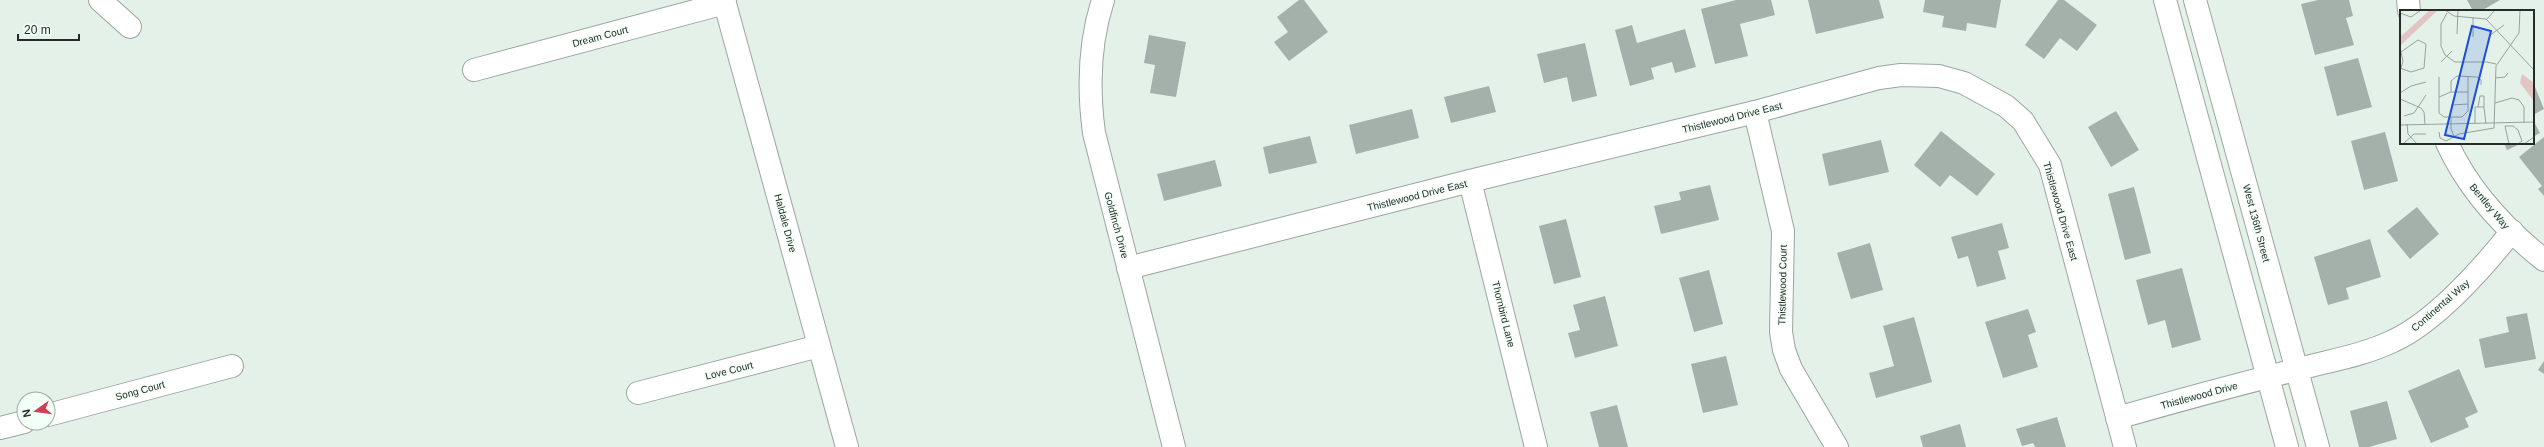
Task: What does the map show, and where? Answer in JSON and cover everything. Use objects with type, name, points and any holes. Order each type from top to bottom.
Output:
[{"type":"street","points":[[100,0],[130,27]]},
{"type":"street","name":"Goldfinch Drive","points":[[1102,0],[1091,59],[1090,102],[1101,164],[1174,447]]},
{"type":"street","name":"West 136th Street","points":[[2165,0],[2282,373],[2318,447]]},
{"type":"street","name":"West 136th Street","points":[[2196,0],[2282,373],[2287,447]]},
{"type":"street","points":[[2408,0],[2410,10]]},
{"type":"street","name":"Dream Court","points":[[474,70],[725,2]]},
{"type":"street","name":"Haldale Drive","points":[[725,2],[847,447]]},
{"type":"street","name":"Thistlewood Drive East","points":[[1128,268],[1470,181],[1754,112],[1879,78],[1922,74],[1964,83],[2006,106],[2023,121],[2050,165],[2125,447]]},
{"type":"street","name":"Thistlewood Court","points":[[1754,112],[1783,231],[1781,332],[1784,350],[1791,369],[1837,447]]},
{"type":"street","name":"Bentley Way","points":[[2448,144],[2466,177],[2491,210],[2544,260]]},
{"type":"street","name":"Thornbird Lane","points":[[1470,181],[1536,447]]},
{"type":"street","name":"Continental Way","points":[[2282,373],[2360,353],[2393,341],[2419,326],[2492,256],[2512,231]]},
{"type":"street","name":"Love Court","points":[[638,393],[819,346]]},
{"type":"street","name":"Song Court","points":[[56,413],[232,366]]},
{"type":"street","name":"Thistlewood Drive","points":[[2117,418],[2282,373]]},
{"type":"street","points":[[0,428],[16,424]]},
{"type":"building","points":[[1299,0],[1304,0],[1328,32],[1289,61],[1274,42],[1288,32],[1277,17]]},
{"type":"building","points":[[1736,0],[1771,0],[1775,15],[1740,24],[1748,56],[1715,64],[1701,9]]},
{"type":"building","points":[[1808,0],[1879,0],[1884,18],[1816,34]]},
{"type":"building","points":[[1925,0],[2001,0],[1996,28],[1967,23],[1966,31],[1942,27],[1944,16],[1923,12]]},
{"type":"building","points":[[2058,0],[2064,0],[2097,25],[2077,51],[2060,38],[2044,59],[2025,45]]},
{"type":"building","points":[[2318,0],[2349,0],[2353,16],[2346,18],[2354,45],[2315,55],[2301,4]]},
{"type":"building","points":[[2467,0],[2500,0],[2483,10],[2472,10]]},
{"type":"building","points":[[1632,25],[1637,43],[1685,29],[1696,67],[1675,73],[1672,62],[1651,68],[1654,79],[1630,86],[1615,30]]},
{"type":"building","points":[[1149,35],[1186,42],[1176,97],[1150,93],[1155,65],[1144,63]]},
{"type":"building","points":[[1585,43],[1597,96],[1572,102],[1567,77],[1544,83],[1537,54]]},
{"type":"building","points":[[2358,58],[2372,107],[2337,116],[2324,67]]},
{"type":"building","points":[[1489,86],[1496,112],[1451,123],[1444,97]]},
{"type":"building","points":[[2534,88],[2544,109],[2534,114]]},
{"type":"building","points":[[1412,109],[1419,138],[1356,154],[1349,125]]},
{"type":"building","points":[[2116,111],[2139,150],[2111,167],[2088,127]]},
{"type":"building","points":[[2534,122],[2540,133],[2534,136]]},
{"type":"building","points":[[1941,131],[1995,174],[1977,196],[1950,175],[1940,187],[1914,165]]},
{"type":"building","points":[[2385,132],[2398,181],[2364,190],[2351,141]]},
{"type":"building","points":[[1310,136],[1317,163],[1269,174],[1263,147]]},
{"type":"building","points":[[2544,137],[2544,196],[2538,189],[2542,186],[2519,157]]},
{"type":"building","points":[[1881,140],[1889,172],[1829,186],[1822,154]]},
{"type":"building","points":[[2504,144],[2520,144],[2507,150]]},
{"type":"building","points":[[1215,160],[1222,186],[1164,201],[1157,174]]},
{"type":"building","points":[[1710,185],[1719,220],[1661,234],[1654,206],[1681,200],[1679,192]]},
{"type":"building","points":[[2134,187],[2151,253],[2125,260],[2108,194]]},
{"type":"building","points":[[2417,207],[2439,234],[2410,259],[2387,231]]},
{"type":"building","points":[[1566,219],[1581,277],[1554,284],[1539,226]]},
{"type":"building","points":[[2002,223],[2009,248],[1998,251],[2006,279],[1977,287],[1968,256],[1958,259],[1951,237]]},
{"type":"building","points":[[2370,239],[2381,277],[2346,288],[2349,299],[2328,305],[2314,257]]},
{"type":"building","points":[[1870,243],[1883,290],[1851,299],[1837,253]]},
{"type":"building","points":[[2182,268],[2201,340],[2172,348],[2165,320],[2148,325],[2136,280]]},
{"type":"building","points":[[1709,270],[1723,324],[1694,332],[1679,278]]},
{"type":"building","points":[[1605,296],[1618,346],[1575,358],[1568,333],[1580,330],[1573,305]]},
{"type":"building","points":[[2028,309],[2036,332],[2028,335],[2038,367],[2003,378],[1985,322]]},
{"type":"building","points":[[2527,313],[2536,359],[2485,368],[2479,339],[2509,332],[2506,317]]},
{"type":"building","points":[[1914,317],[1932,382],[1876,398],[1869,373],[1894,366],[1883,326]]},
{"type":"building","points":[[1726,356],[1738,405],[1703,413],[1691,364]]},
{"type":"building","points":[[2544,361],[2544,374],[2538,370]]},
{"type":"building","points":[[2459,369],[2478,412],[2465,418],[2469,427],[2431,443],[2408,391]]},
{"type":"building","points":[[2387,401],[2397,439],[2369,447],[2359,447],[2350,411]]},
{"type":"building","points":[[1617,405],[1628,447],[1599,447],[1590,412]]},
{"type":"building","points":[[2057,417],[2066,447],[2035,447],[2033,443],[2022,446],[2016,429]]},
{"type":"building","points":[[1960,424],[1966,447],[1923,447],[1920,436]]}]
